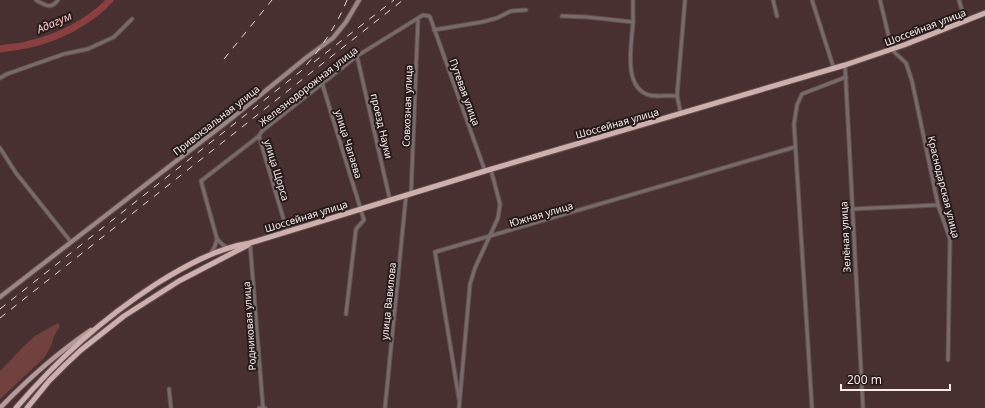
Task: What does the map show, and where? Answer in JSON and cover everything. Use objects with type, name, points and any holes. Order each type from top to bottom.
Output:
[{"type":"highway","name":"Шоссейная улица","points":[[250,243],[485,171],[845,66],[892,50],[985,13]]},
{"type":"highway","points":[[16,408],[60,359],[100,324],[141,294],[175,272],[209,256],[228,248],[250,243]]},
{"type":"highway","points":[[27,408],[49,381],[65,365],[81,350],[124,316],[179,281],[250,243]]},
{"type":"main road","name":"Привокзальная улица","points":[[0,297],[333,38],[346,22],[360,0]]},
{"type":"main road","points":[[0,408],[24,383],[48,362],[100,324]]},
{"type":"street","points":[[36,0],[45,6],[52,6],[58,0]]},
{"type":"street","points":[[633,0],[630,70],[636,87],[649,95],[677,96]]},
{"type":"street","points":[[681,114],[677,96],[686,0]]},
{"type":"street","points":[[773,0],[777,16]]},
{"type":"street","points":[[812,0],[834,69]]},
{"type":"street","points":[[880,0],[892,50]]},
{"type":"street","points":[[959,0],[964,21]]},
{"type":"street","points":[[434,30],[482,22],[497,18],[510,11],[526,10]]},
{"type":"street","name":"Железнодорожная улица","points":[[217,239],[201,181],[357,56],[418,20],[423,15],[430,17]]},
{"type":"street","points":[[562,16],[633,22]]},
{"type":"street","name":"Путевая улица","points":[[430,17],[485,171]]},
{"type":"street","points":[[0,78],[7,74],[64,54],[88,49],[114,37],[132,19]]},
{"type":"street","name":"Совхозная улица","points":[[409,195],[418,20]]},
{"type":"street","name":"Краснодарская улица","points":[[892,50],[906,63],[910,75],[938,205],[950,239],[948,360]]},
{"type":"street","name":"проезд Науки","points":[[357,56],[390,200]]},
{"type":"street","name":"Зелёная улица","points":[[845,66],[863,408]]},
{"type":"street","points":[[812,408],[794,124],[797,105],[802,94],[846,77]]},
{"type":"street","name":"улица Чапаева","points":[[322,83],[360,209]]},
{"type":"street","name":"улица Щорса","points":[[259,136],[288,231]]},
{"type":"street","name":"Южная улица","points":[[459,400],[435,252],[795,147]]},
{"type":"street","points":[[0,148],[16,173],[71,242]]},
{"type":"street","points":[[459,408],[470,284],[475,268],[498,218],[500,204],[491,170]]},
{"type":"street","name":"улица Вавилова","points":[[385,408],[409,195]]},
{"type":"street","points":[[852,209],[938,205]]},
{"type":"street","points":[[346,314],[356,229],[364,220],[360,209]]},
{"type":"street","points":[[209,256],[214,250],[217,239],[228,248]]},
{"type":"street","name":"Родниковая улица","points":[[250,243],[264,408]]},
{"type":"street","points":[[169,389],[171,408]]},
{"type":"street","points":[[259,408],[264,408]]},
{"type":"shaded area","points":[[58,323],[60,326],[44,358],[0,399],[0,371],[35,336]]},
{"type":"waterway","name":"Адагум","points":[[0,49],[26,45],[52,38],[84,22],[110,0]]},
{"type":"railway","points":[[224,59],[272,0]]},
{"type":"railway","points":[[0,309],[301,71],[327,38],[338,20],[347,0]]},
{"type":"railway","points":[[314,62],[394,0]]},
{"type":"railway","points":[[0,318],[403,0]]}]
